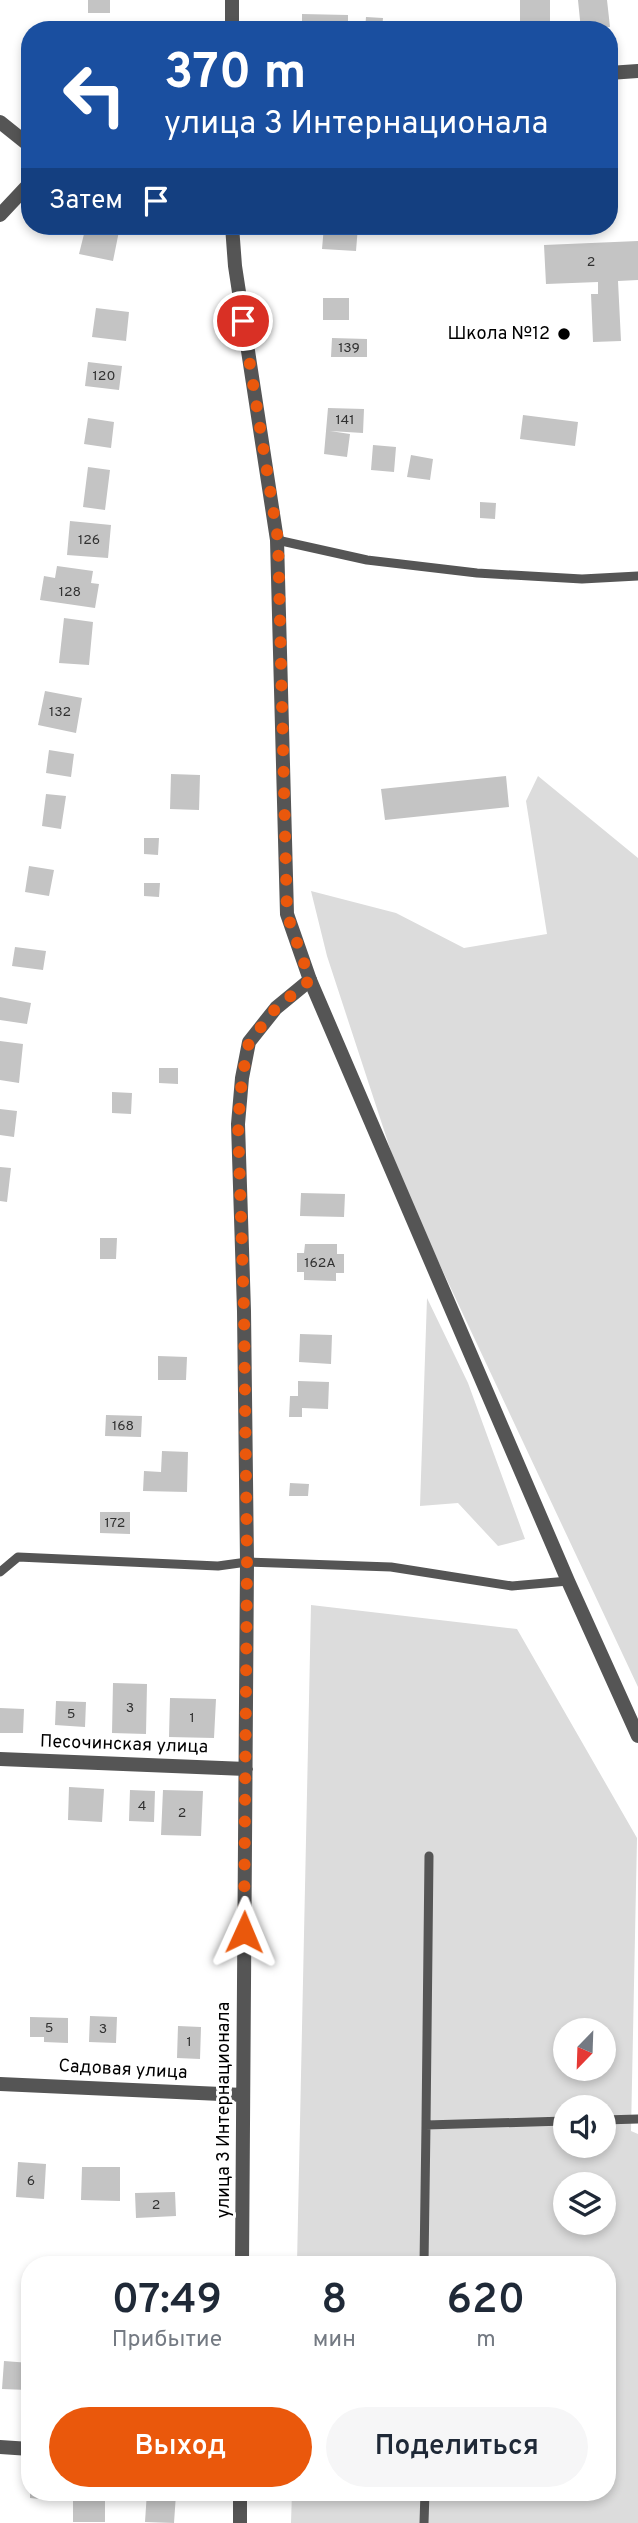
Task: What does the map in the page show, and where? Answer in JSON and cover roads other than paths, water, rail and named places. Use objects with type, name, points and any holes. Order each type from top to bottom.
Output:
[{"type":"street","points":[[232,0],[232,21]]},
{"type":"street","points":[[618,72],[638,71]]},
{"type":"street","points":[[0,122],[21,139]]},
{"type":"street","points":[[0,215],[21,193]]},
{"type":"street","points":[[233,235],[235,266],[278,540],[287,914],[310,980],[568,1581],[638,1736]]},
{"type":"street","name":"улица 3 Интернационала","points":[[242,2256],[247,1562],[244,1311],[238,1124],[242,1078],[249,1042],[276,1008],[310,980]]},
{"type":"street","name":"Песочинская улица","points":[[0,1759],[246,1769]]},
{"type":"street","name":"Садовая улица","points":[[0,2084],[243,2095]]},
{"type":"street","points":[[0,2447],[21,2448]]},
{"type":"street","points":[[240,2501],[240,2523]]},
{"type":"lane","points":[[278,540],[367,560],[477,573],[582,579],[638,576]]},
{"type":"lane","points":[[0,1572],[18,1557],[218,1566],[247,1562],[391,1567],[512,1586],[568,1581]]},
{"type":"lane","points":[[424,2256],[429,1856]]},
{"type":"lane","points":[[616,2120],[638,2119]]},
{"type":"lane","points":[[425,2125],[553,2121]]},
{"type":"lane","points":[[424,2523],[425,2501]]},
{"type":"place","name":"Школа №12","points":[[564,334]]}]
